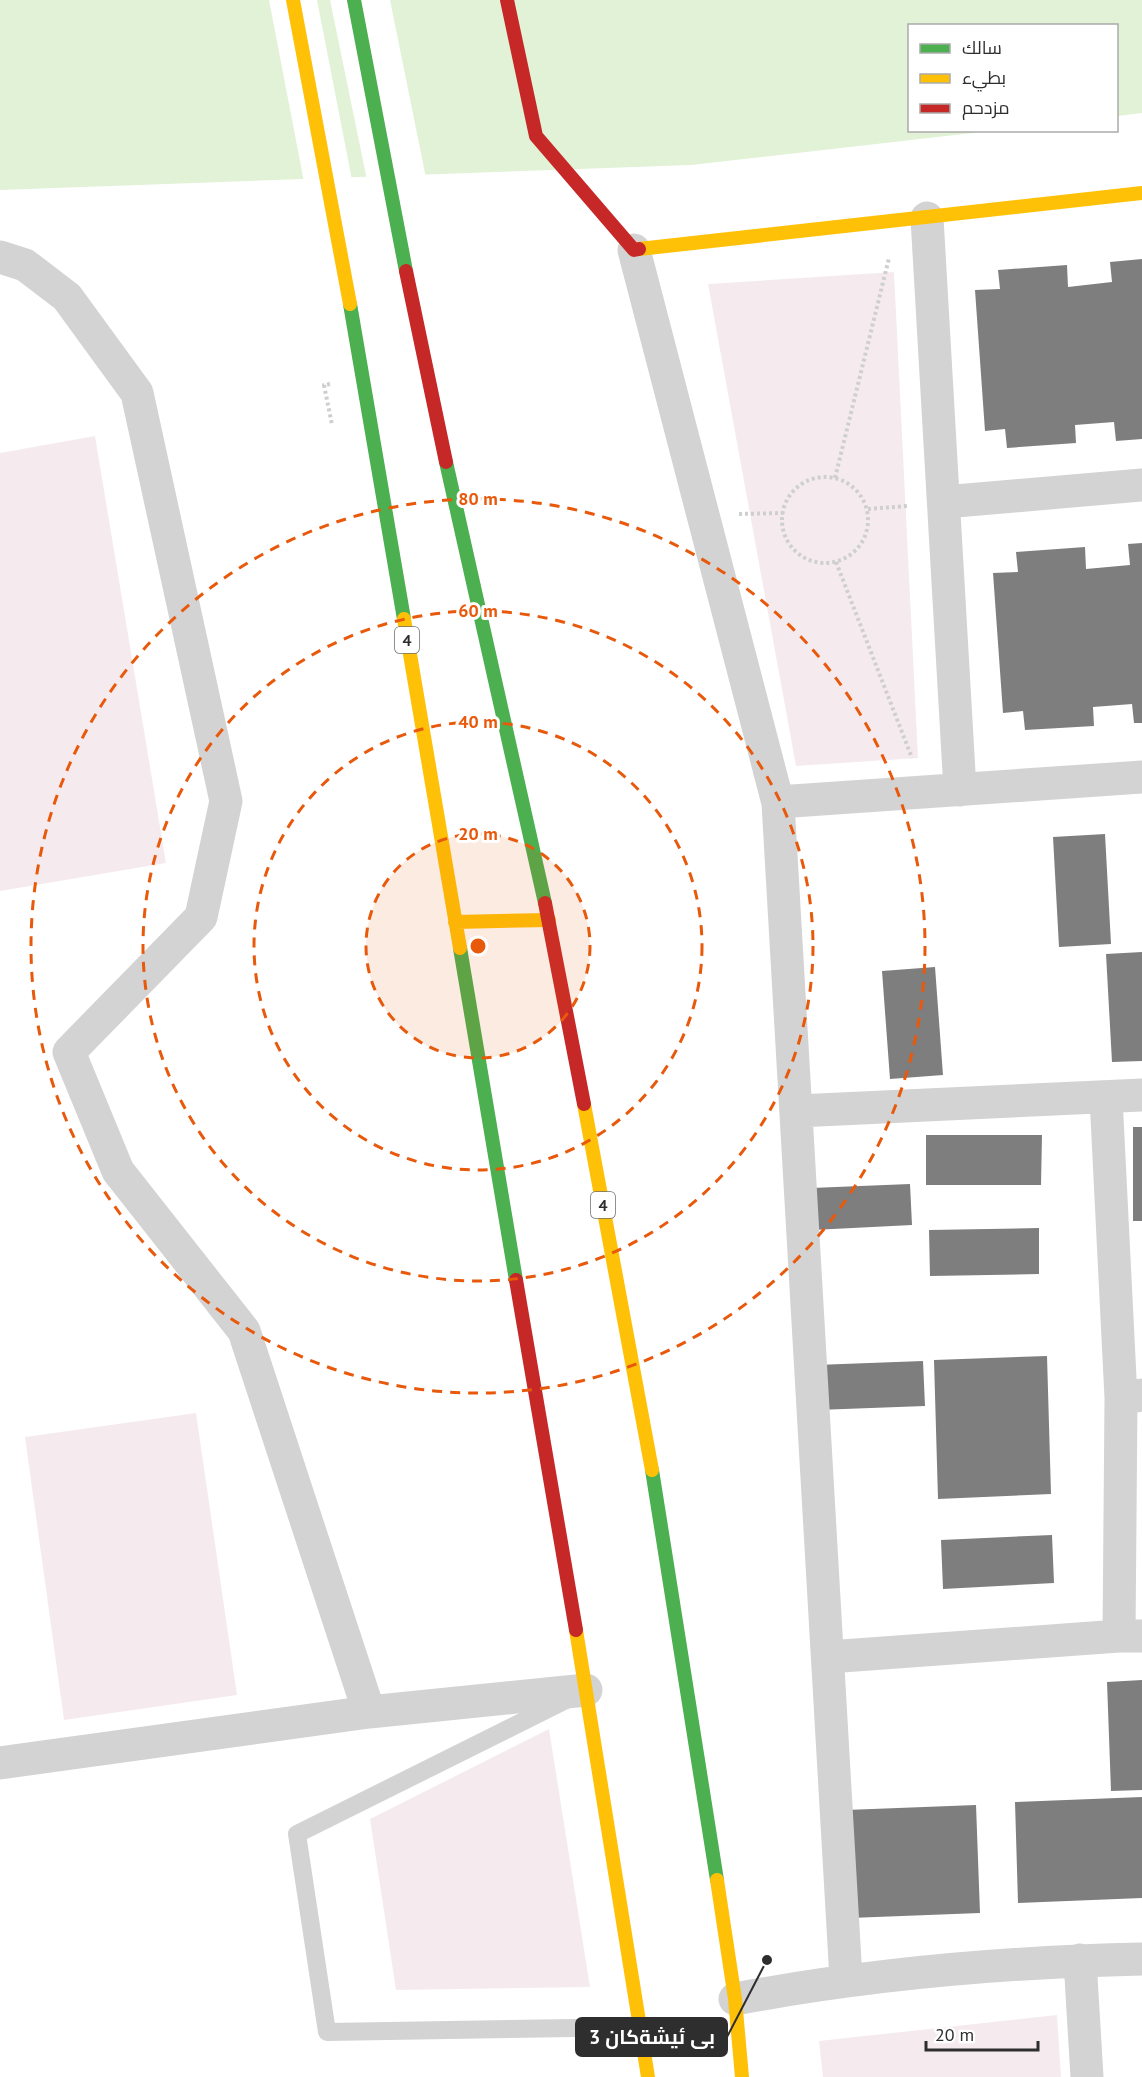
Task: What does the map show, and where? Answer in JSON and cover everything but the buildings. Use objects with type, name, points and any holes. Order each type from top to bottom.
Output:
[{"type":"main road","name":"4","points":[[293,0],[360,358],[586,1690],[648,2077]]},
{"type":"main road","name":"4","points":[[354,0],[419,342],[549,920],[662,1522],[735,1998],[742,2077]]},
{"type":"main road","points":[[507,0],[536,136],[634,250],[1142,193]]},
{"type":"main road","points":[[455,922],[549,920]]},
{"type":"street","points":[[913,219],[944,502],[960,790]]},
{"type":"street","points":[[634,250],[778,802],[846,1979]]},
{"type":"street","points":[[0,257],[25,265],[67,297],[137,393],[226,801],[201,917],[69,1052],[118,1171],[244,1331],[369,1712]]},
{"type":"street","points":[[944,502],[1142,485]]},
{"type":"street","points":[[778,802],[1142,777]]},
{"type":"street","points":[[797,1111],[1142,1095]]},
{"type":"street","points":[[828,1656],[1130,1636],[1132,1396],[1106,1097]]},
{"type":"street","points":[[0,1763],[369,1712],[586,1690]]},
{"type":"street","points":[[735,1998],[846,1979],[1080,1960],[1142,1959]]},
{"type":"street","points":[[1080,1960],[1087,2077]]},
{"type":"lane","points":[[586,1690],[297,1834],[327,2032],[640,2027]]},
{"type":"path","points":[[835,478],[913,219]]},
{"type":"path","points":[[814,478],[835,478],[853,486],[862,496],[868,509],[869,524],[865,538],[845,559],[836,561],[815,562],[802,557],[791,547],[784,533],[782,519],[785,505],[801,484],[814,478]]},
{"type":"path","points":[[836,561],[925,792]]},
{"type":"shaded area","points":[[0,0],[1142,0],[1142,113],[1118,116],[1118,24],[908,24],[908,132],[981,132],[691,165],[0,190]]},
{"type":"shaded area","points":[[894,272],[918,758],[796,766],[708,284]]},
{"type":"shaded area","points":[[95,436],[166,863],[0,891],[0,453]]},
{"type":"shaded area","points":[[196,1413],[237,1695],[64,1720],[25,1437]]},
{"type":"shaded area","points":[[549,1729],[590,1987],[396,1990],[370,1819]]},
{"type":"shaded area","points":[[1057,2015],[1061,2077],[823,2077],[819,2041]]},
{"type":"pier","points":[[269,0],[317,0],[352,180],[304,182]]},
{"type":"pier","points":[[330,0],[390,0],[426,178],[367,180]]},
{"type":"traffic: fast","points":[[354,0],[406,271]]},
{"type":"traffic: fast","points":[[350,304],[404,619]]},
{"type":"traffic: fast","points":[[446,462],[545,903]]},
{"type":"traffic: fast","points":[[460,948],[516,1280]]},
{"type":"traffic: fast","points":[[652,1470],[717,1880]]},
{"type":"traffic: slow","points":[[293,0],[350,304]]},
{"type":"traffic: slow","points":[[639,249],[1142,193]]},
{"type":"traffic: slow","points":[[404,619],[460,948]]},
{"type":"traffic: slow","points":[[455,922],[549,920]]},
{"type":"traffic: slow","points":[[584,1104],[652,1470]]},
{"type":"traffic: slow","points":[[576,1630],[648,2077]]},
{"type":"traffic: slow","points":[[717,1880],[735,1999],[742,2077]]},
{"type":"traffic: jam","points":[[507,0],[536,136],[634,250],[639,249]]},
{"type":"traffic: jam","points":[[406,271],[446,462]]},
{"type":"traffic: jam","points":[[545,903],[584,1104]]},
{"type":"traffic: jam","points":[[516,1280],[576,1630]]},
{"type":"place","name":"بى ئيشةكان 3","points":[[767,1960]]}]
